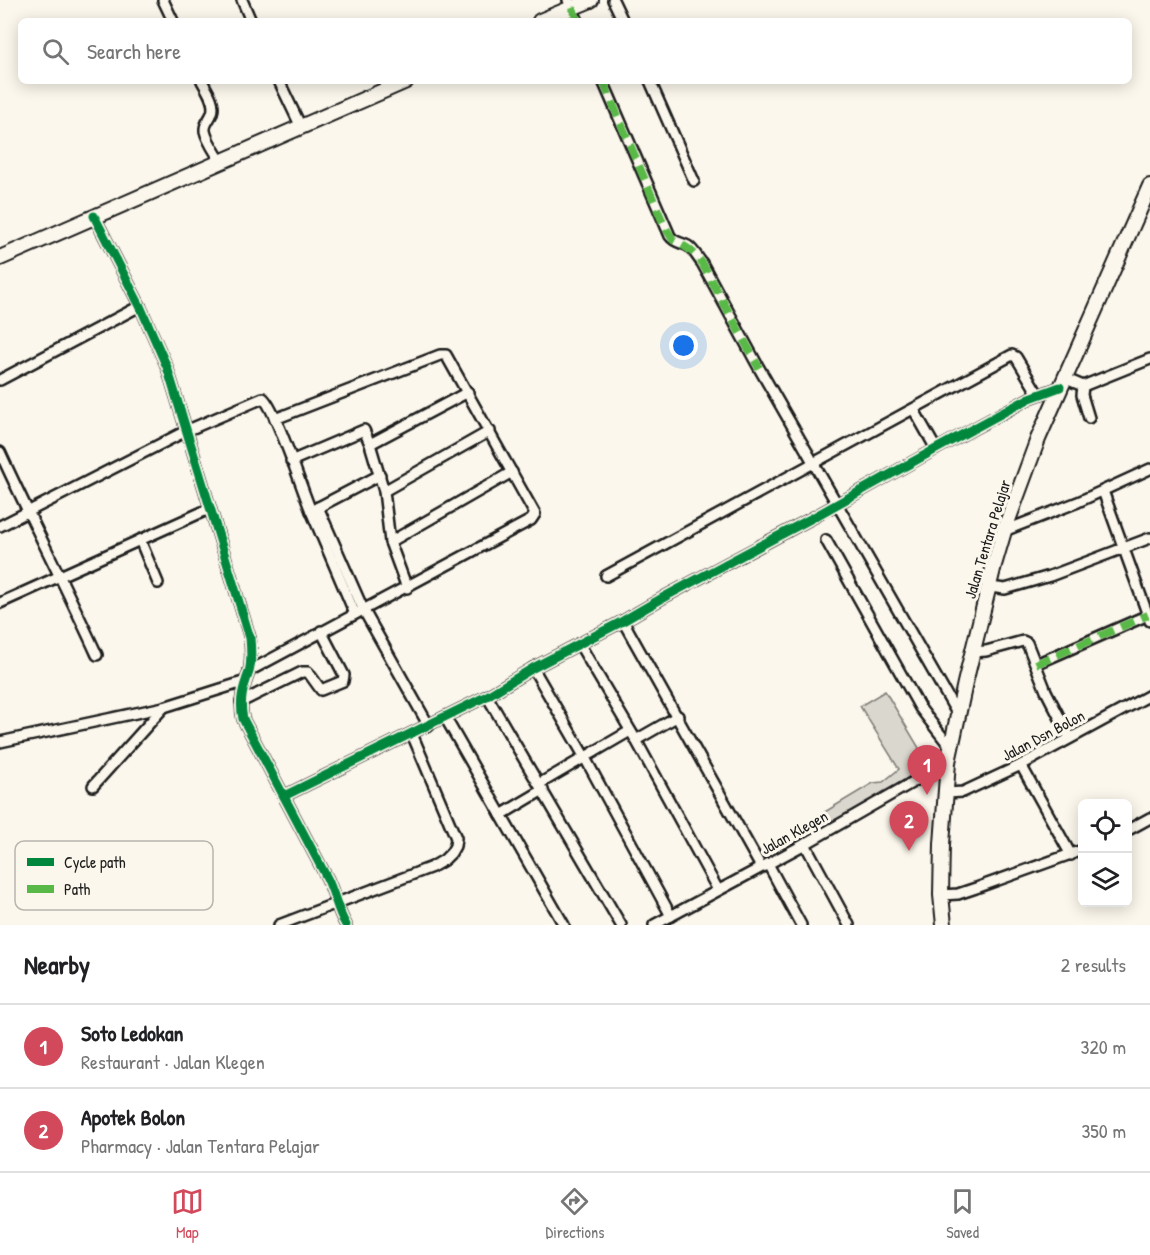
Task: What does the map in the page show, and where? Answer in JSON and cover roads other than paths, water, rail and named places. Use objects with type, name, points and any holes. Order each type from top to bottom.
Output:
[{"type":"main road","points":[[545,18],[570,3],[591,0]]},
{"type":"main road","points":[[0,258],[399,84]]},
{"type":"main road","name":"Jalan Tentara Pelajar","points":[[944,925],[941,895],[942,844],[949,755],[972,652],[1004,531],[1062,382],[1092,320],[1150,186]]},
{"type":"street","points":[[163,0],[172,18]]},
{"type":"street","points":[[242,0],[250,18]]},
{"type":"street","points":[[614,0],[622,18]]},
{"type":"street","points":[[570,3],[577,18]]},
{"type":"street","points":[[203,84],[213,109],[205,131],[221,162]]},
{"type":"street","points":[[280,84],[301,127]]},
{"type":"street","points":[[604,84],[670,236],[675,242],[685,244],[702,263],[958,715]]},
{"type":"street","points":[[651,84],[694,181]]},
{"type":"street","points":[[94,216],[140,306],[166,367],[250,638],[249,671],[243,682],[241,702],[243,718],[327,878],[346,925]]},
{"type":"street","points":[[0,380],[140,306]]},
{"type":"street","points":[[249,671],[359,611],[407,588],[535,517],[535,512],[449,358],[440,355],[275,419]]},
{"type":"street","points":[[606,576],[1015,355],[1038,394]]},
{"type":"street","points":[[284,796],[487,696],[534,668],[1038,394],[1062,382],[1083,386],[1150,359]]},
{"type":"street","points":[[1083,386],[1083,403],[1089,418]]},
{"type":"street","points":[[370,444],[468,392]]},
{"type":"street","points":[[0,526],[186,431],[263,398],[275,419],[291,461],[359,611],[429,726]]},
{"type":"street","points":[[914,410],[936,449]]},
{"type":"street","points":[[291,461],[361,430],[366,432],[384,491],[390,542],[407,588]]},
{"type":"street","points":[[384,491],[489,431]]},
{"type":"street","points":[[0,452],[97,655]]},
{"type":"street","points":[[1004,531],[1150,470]]},
{"type":"street","points":[[390,542],[513,472]]},
{"type":"street","points":[[314,509],[380,475]]},
{"type":"street","points":[[1036,664],[1149,618],[1103,491]]},
{"type":"street","points":[[0,603],[209,509]]},
{"type":"street","points":[[990,587],[1005,589],[1050,576],[1150,538]]},
{"type":"street","points":[[140,540],[158,583]]},
{"type":"street","points":[[826,540],[914,698],[949,755]]},
{"type":"street","points":[[623,621],[801,925]]},
{"type":"street","points":[[241,702],[302,672],[308,672],[321,690],[343,681],[344,675],[321,631]]},
{"type":"street","points":[[972,652],[986,651],[1023,641],[1027,643],[1046,691],[1070,738]]},
{"type":"street","points":[[580,645],[636,740],[718,890]]},
{"type":"street","points":[[534,668],[671,916]]},
{"type":"street","points":[[0,742],[164,707],[243,682]]},
{"type":"street","name":"Jalan Dsn Bolon","points":[[947,793],[963,792],[1022,765],[1150,695]]},
{"type":"street","points":[[487,696],[621,925]]},
{"type":"street","points":[[93,786],[164,707]]},
{"type":"street","points":[[636,740],[678,716]]},
{"type":"street","points":[[445,717],[564,925]]},
{"type":"street","points":[[501,814],[584,756],[630,731]]},
{"type":"street","points":[[279,925],[417,874],[444,860],[453,850],[456,838],[412,734]]},
{"type":"street","name":"Jalan Klegen","points":[[654,925],[805,844],[949,755]]},
{"type":"street","points":[[1022,765],[1071,855]]},
{"type":"street","points":[[1132,828],[1150,818]]},
{"type":"street","points":[[805,844],[849,925]]},
{"type":"street","points":[[941,895],[967,891],[1078,852]]},
{"type":"place","name":"Soto Ledokan","points":[[927,795]]},
{"type":"place","name":"Apotek Bolon","points":[[909,851]]}]
